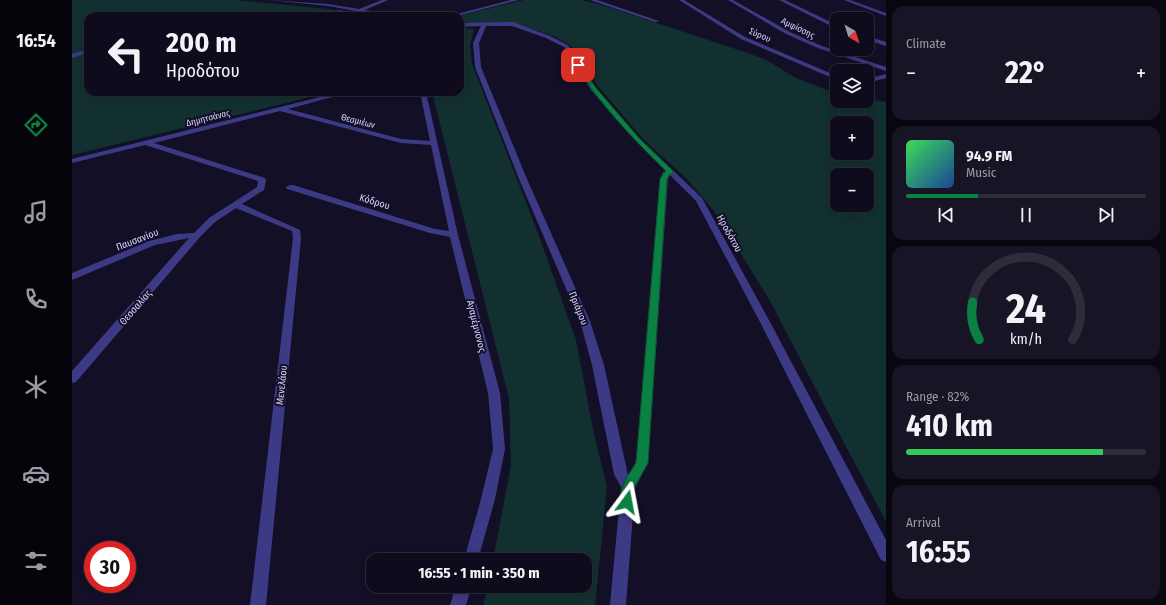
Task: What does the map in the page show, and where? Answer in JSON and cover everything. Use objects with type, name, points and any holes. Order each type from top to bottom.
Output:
[{"type":"street","points":[[270,0],[371,12]]},
{"type":"street","points":[[336,12],[360,10],[386,0]]},
{"type":"street","points":[[464,13],[517,0]]},
{"type":"street","points":[[592,0],[657,21]]},
{"type":"street","name":"Σύρου","points":[[681,0],[743,38],[830,75]]},
{"type":"street","name":"Αμφίσσης","points":[[730,0],[820,48],[886,69]]},
{"type":"street","points":[[781,0],[830,24]]},
{"type":"street","points":[[846,0],[886,15]]},
{"type":"street","name":"Ηροδότου","points":[[464,24],[513,24],[548,37],[566,46],[593,89],[637,139],[699,200],[886,555]]},
{"type":"street","name":"Πριάμου","points":[[484,25],[476,43],[478,67],[523,178],[585,321],[598,365],[621,474],[628,487],[618,605]]},
{"type":"street","points":[[874,40],[886,44]]},
{"type":"street","points":[[72,56],[84,52]]},
{"type":"street","points":[[874,79],[886,76]]},
{"type":"street","name":"Δημητσάνας","points":[[72,161],[332,96]]},
{"type":"street","name":"Αγαμέμνονος","points":[[424,96],[454,236],[494,392],[499,449],[488,499],[473,553]]},
{"type":"street","name":"Θεσμιέων","points":[[279,109],[401,141],[433,143]]},
{"type":"street","points":[[146,143],[262,180],[261,188],[212,220],[197,235]]},
{"type":"street","points":[[628,487],[642,463],[664,179],[666,174],[671,172]]},
{"type":"street","name":"Κόδρου","points":[[290,186],[433,231],[454,236]]},
{"type":"street","name":"Μενελάου","points":[[236,205],[296,230],[297,238],[258,605]]},
{"type":"street","name":"Παυσανίου","points":[[72,277],[152,243],[177,237],[197,235]]},
{"type":"street","name":"Θεσσαλίας","points":[[72,379],[197,235]]},
{"type":"street","points":[[458,605],[462,593]]},
{"type":"green space","points":[[72,0],[235,0],[328,9],[344,12],[84,12],[84,96],[315,96],[72,155]]},
{"type":"green space","points":[[524,0],[582,0],[602,5],[766,60],[796,78],[830,91],[830,108],[874,108],[874,100],[886,102],[886,521],[769,299],[714,211],[686,178],[643,139],[598,86],[575,50],[556,37],[518,24],[464,23],[464,15]]},
{"type":"green space","points":[[464,28],[474,29],[470,45],[472,64],[538,233],[576,340],[593,429],[607,487],[595,605],[483,605],[486,593],[592,593],[592,553],[494,553],[511,465],[509,399],[433,96],[464,96]]},
{"type":"route","points":[[578,65],[593,89],[637,139],[671,172],[666,174],[664,179],[642,463],[636,476],[628,487],[627,502]]}]
